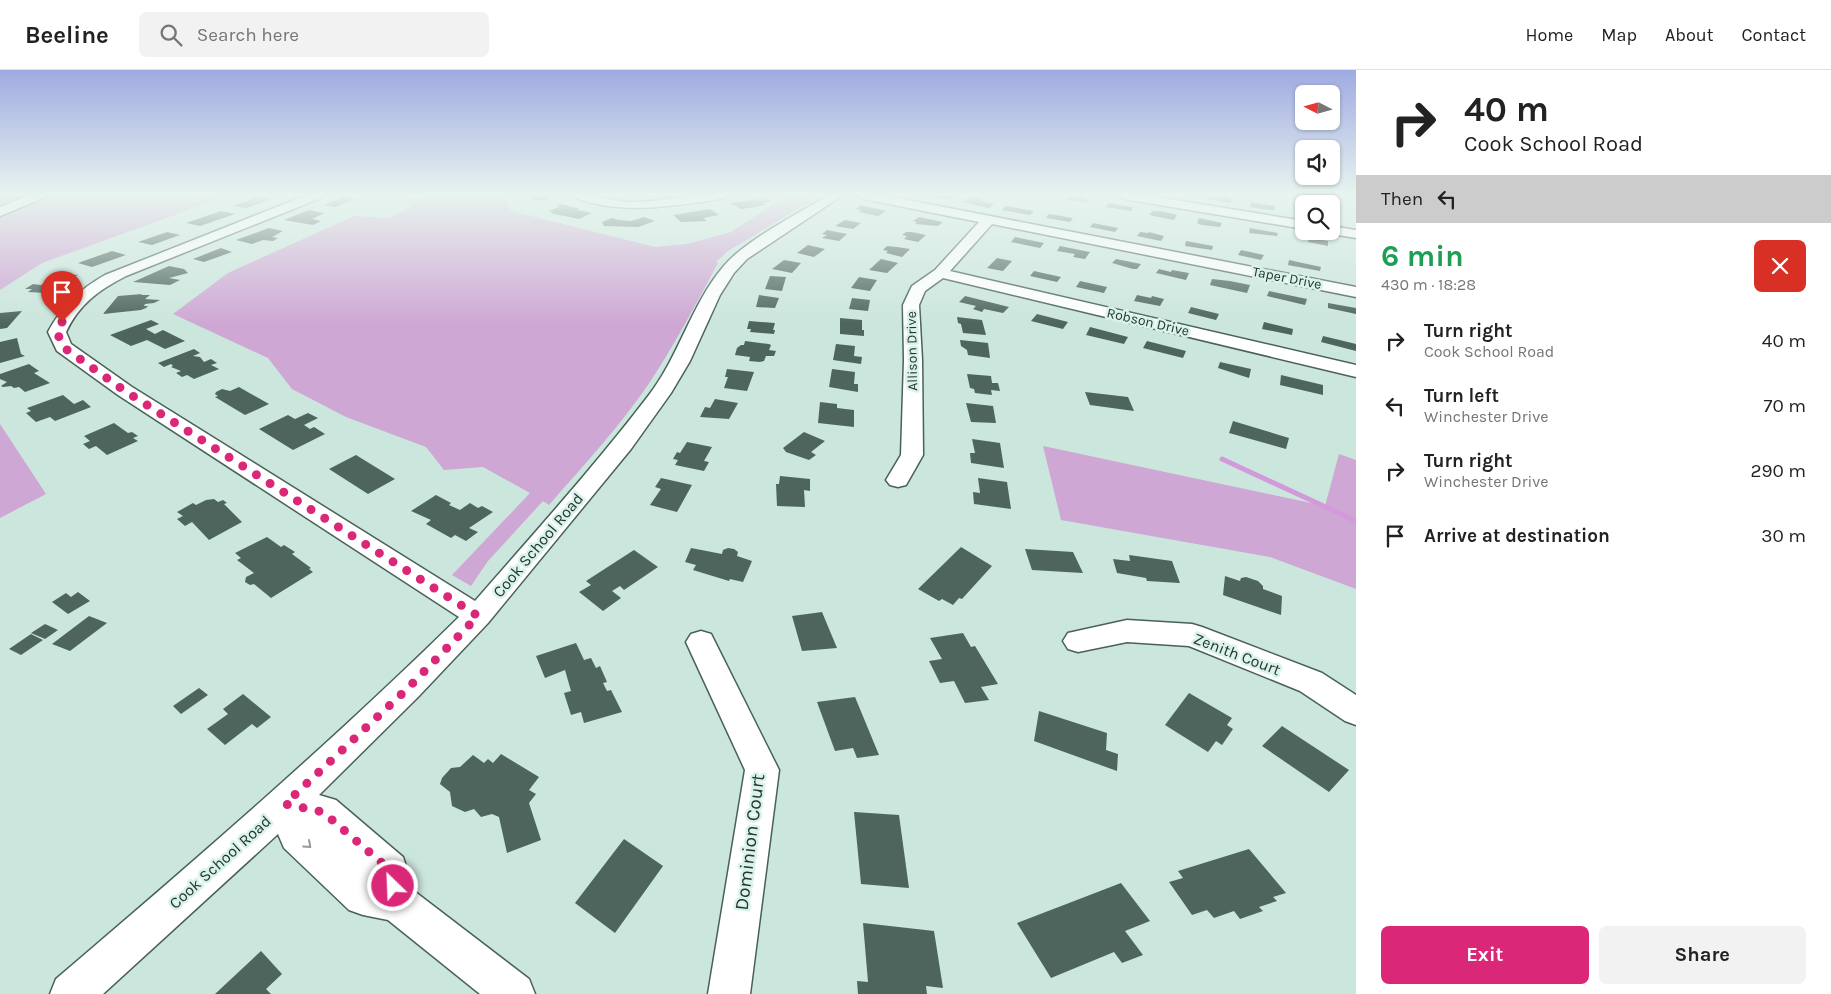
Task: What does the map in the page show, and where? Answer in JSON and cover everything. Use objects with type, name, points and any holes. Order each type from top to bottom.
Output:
[{"type":"street","points":[[209,238],[121,273],[96,286],[74,303],[66,313],[57,332],[63,347],[125,391],[478,616]]},
{"type":"street","name":"Cook School Road","points":[[71,994],[285,804],[408,688],[478,616],[623,444],[661,393],[681,361],[712,295],[728,270],[742,256],[767,238]]},
{"type":"street","name":"Allison Drive","points":[[898,480],[912,455],[913,360],[911,305],[918,289],[940,273],[972,238]]},
{"type":"street","name":"Taper Drive","points":[[1085,238],[1356,292]]},
{"type":"street","name":"Robson Drive","points":[[940,273],[1356,371]]},
{"type":"street","name":"Zenith Court","points":[[1078,641],[1127,631],[1192,635],[1311,682],[1356,712]]},
{"type":"street","name":"Dominion Court","points":[[701,642],[762,770],[729,994]]},
{"type":"street","points":[[285,804],[297,836],[363,896],[397,902],[514,994]]},
{"type":"shaded area","points":[[0,238],[111,238],[42,263],[0,290]]},
{"type":"shaded area","points":[[305,238],[619,238],[655,247],[687,244],[709,238],[749,238],[728,251],[716,262],[718,263],[676,340],[648,385],[625,416],[549,505],[543,501],[488,561],[471,586],[452,575],[530,493],[483,467],[444,470],[426,447],[346,417],[292,389],[268,358],[173,314],[228,273]]},
{"type":"shaded area","points":[[0,424],[46,494],[0,518]]},
{"type":"shaded area","points":[[1043,446],[1325,506],[1339,454],[1356,460],[1356,589],[1270,557],[1061,520]]},
{"type":"building","points":[[149,238],[171,238],[152,245],[138,242]]},
{"type":"building","points":[[241,238],[278,238],[273,241],[263,240],[252,244],[236,240]]},
{"type":"building","points":[[823,238],[842,238],[839,241]]},
{"type":"building","points":[[905,238],[922,238],[918,242]]},
{"type":"building","points":[[1014,238],[1020,238],[1044,243],[1040,248],[1011,242]]},
{"type":"building","points":[[1147,238],[1163,238],[1161,241]]},
{"type":"building","points":[[1308,240],[1328,241],[1328,246],[1308,242]]},
{"type":"building","points":[[1186,241],[1213,246],[1212,250],[1185,246]]},
{"type":"building","points":[[808,245],[825,249],[814,257],[797,253]]},
{"type":"building","points":[[887,246],[910,249],[902,257],[886,253],[888,251],[883,250]]},
{"type":"building","points":[[1060,246],[1090,252],[1085,259],[1073,257],[1075,254],[1057,251]]},
{"type":"building","points":[[221,248],[232,252],[204,262],[193,259]]},
{"type":"building","points":[[1241,250],[1264,255],[1261,260],[1238,255]]},
{"type":"building","points":[[112,251],[126,255],[92,267],[78,263]]},
{"type":"building","points":[[997,258],[1012,261],[1003,271],[987,268]]},
{"type":"building","points":[[881,259],[898,263],[887,273],[869,270]]},
{"type":"building","points":[[1116,259],[1141,264],[1137,269],[1133,269],[1112,263]]},
{"type":"building","points":[[784,260],[801,263],[792,273],[772,269]]},
{"type":"building","points":[[1289,260],[1321,267],[1320,271],[1288,265]]},
{"type":"building","points":[[169,266],[184,269],[188,273],[169,278],[180,280],[170,285],[133,282]]},
{"type":"building","points":[[1159,269],[1189,273],[1186,280],[1156,273]]},
{"type":"building","points":[[1034,271],[1061,277],[1057,282],[1030,276]]},
{"type":"building","points":[[60,274],[78,275],[47,293],[28,292],[32,289],[25,289],[33,284],[41,285]]},
{"type":"building","points":[[770,276],[786,277],[782,291],[765,289]]},
{"type":"building","points":[[859,277],[877,280],[870,291],[851,288]]},
{"type":"building","points":[[1212,279],[1250,285],[1247,293],[1210,285]]},
{"type":"building","points":[[1080,281],[1107,287],[1104,293],[1076,287]]},
{"type":"building","points":[[1269,291],[1307,299],[1305,305],[1267,296]]},
{"type":"building","points":[[150,295],[145,299],[160,300],[145,304],[144,306],[148,306],[141,310],[103,314],[118,296]]},
{"type":"building","points":[[759,295],[779,298],[775,308],[756,307]]},
{"type":"building","points":[[1137,295],[1164,299],[1160,306],[1134,301]]},
{"type":"building","points":[[965,296],[1009,307],[1003,313],[984,309],[982,312],[973,309],[976,306],[959,302]]},
{"type":"building","points":[[852,298],[870,300],[868,311],[849,309]]},
{"type":"building","points":[[1328,303],[1356,308],[1356,314],[1328,308]]},
{"type":"building","points":[[1191,307],[1219,314],[1216,320],[1188,313]]},
{"type":"building","points":[[22,311],[7,328],[0,329],[0,313]]},
{"type":"building","points":[[1037,314],[1068,322],[1063,329],[1031,321]]},
{"type":"building","points":[[957,317],[982,320],[986,335],[963,333]]},
{"type":"building","points":[[840,318],[862,320],[864,336],[840,334]]},
{"type":"building","points":[[151,320],[159,324],[146,329],[155,334],[163,330],[185,341],[165,349],[147,340],[131,346],[110,335]]},
{"type":"building","points":[[749,321],[775,323],[774,334],[750,332],[751,329],[747,329]]},
{"type":"building","points":[[1264,322],[1293,329],[1292,335],[1262,329]]},
{"type":"building","points":[[1090,327],[1128,337],[1124,344],[1086,335]]},
{"type":"building","points":[[1323,336],[1356,344],[1356,351],[1321,342]]},
{"type":"building","points":[[17,338],[21,354],[25,356],[0,363],[0,342]]},
{"type":"building","points":[[960,340],[988,343],[990,358],[968,355],[967,350],[961,346]]},
{"type":"building","points":[[745,341],[771,345],[769,350],[776,351],[774,356],[766,356],[764,361],[760,362],[749,361],[750,357],[735,355],[737,348],[744,345]]},
{"type":"building","points":[[1147,341],[1186,351],[1183,358],[1143,348]]},
{"type":"building","points":[[836,344],[855,346],[854,356],[862,357],[861,364],[833,360]]},
{"type":"building","points":[[194,349],[200,353],[193,356],[200,357],[204,362],[211,359],[217,363],[211,365],[219,369],[194,379],[187,375],[182,377],[176,373],[181,371],[171,367],[173,366],[171,364],[164,367],[158,363]]},
{"type":"building","points":[[1220,362],[1251,369],[1249,378],[1218,368]]},
{"type":"building","points":[[29,364],[39,371],[34,373],[50,383],[25,392],[19,387],[1,386],[7,382],[0,379],[0,374]]},
{"type":"building","points":[[727,369],[754,372],[747,391],[724,388],[728,377],[725,377]]},
{"type":"building","points":[[832,369],[855,372],[854,384],[858,384],[858,392],[829,387]]},
{"type":"building","points":[[967,374],[991,376],[992,383],[998,383],[1000,391],[991,390],[992,395],[975,393],[974,389],[970,388]]},
{"type":"building","points":[[1281,375],[1323,385],[1323,395],[1280,385]]},
{"type":"building","points":[[239,387],[269,404],[245,415],[215,397],[218,396],[215,394],[216,392],[222,389],[230,391]]},
{"type":"building","points":[[1085,392],[1128,397],[1134,411],[1090,405]]},
{"type":"building","points":[[63,395],[74,404],[83,400],[91,407],[55,421],[50,417],[36,422],[26,413],[31,411],[27,408]]},
{"type":"building","points":[[715,399],[738,403],[729,419],[700,417],[705,407],[710,408]]},
{"type":"building","points":[[820,402],[837,404],[837,408],[854,410],[854,427],[818,423]]},
{"type":"building","points":[[966,403],[993,406],[996,423],[971,422]]},
{"type":"building","points":[[308,413],[318,418],[304,425],[310,429],[314,427],[325,434],[293,450],[259,429],[288,415],[295,419]]},
{"type":"building","points":[[1233,421],[1289,438],[1286,449],[1229,433]]},
{"type":"building","points":[[114,423],[128,433],[132,432],[138,436],[133,438],[138,441],[107,455],[96,446],[89,449],[83,444],[90,441],[84,436]]},
{"type":"building","points":[[804,432],[825,441],[811,452],[816,455],[809,460],[786,452],[783,448]]},
{"type":"building","points":[[972,439],[1000,443],[1004,468],[971,463],[970,453],[975,453]]},
{"type":"building","points":[[687,442],[712,447],[704,461],[709,462],[704,471],[675,465],[678,460],[673,459],[677,452],[680,453]]},
{"type":"building","points":[[356,455],[395,479],[368,494],[329,469]]},
{"type":"building","points":[[780,476],[810,479],[810,491],[804,490],[805,507],[777,506],[776,484],[779,484]]},
{"type":"building","points":[[661,478],[692,485],[677,512],[650,505],[661,489],[655,487]]},
{"type":"building","points":[[978,478],[1007,482],[1011,509],[974,504],[973,492],[980,493]]},
{"type":"building","points":[[436,495],[451,503],[449,505],[460,510],[470,503],[478,508],[482,506],[493,512],[469,528],[478,532],[466,541],[455,535],[451,538],[426,524],[431,520],[411,511]]},
{"type":"building","points":[[214,499],[218,502],[223,500],[227,503],[224,504],[242,522],[209,540],[192,522],[185,526],[177,519],[183,516],[177,512],[193,503],[196,505],[206,500]]},
{"type":"building","points":[[267,537],[281,547],[284,545],[295,552],[292,554],[311,568],[309,569],[313,572],[271,598],[254,584],[250,585],[245,582],[246,577],[254,573],[237,560],[241,558],[235,553]]},
{"type":"building","points":[[961,547],[992,566],[962,599],[959,598],[953,605],[942,599],[939,601],[918,589]]},
{"type":"building","points":[[691,548],[722,554],[723,550],[728,548],[734,549],[738,552],[737,556],[752,561],[743,582],[730,579],[729,581],[693,570],[696,565],[685,562]]},
{"type":"building","points":[[1025,549],[1073,552],[1083,573],[1032,570]]},
{"type":"building","points":[[634,550],[658,567],[624,590],[620,586],[612,591],[621,598],[603,611],[579,592],[591,585],[586,581]]},
{"type":"building","points":[[1129,555],[1172,561],[1180,583],[1147,581],[1146,578],[1117,573],[1113,559],[1130,561]]},
{"type":"building","points":[[1225,576],[1240,581],[1241,578],[1246,577],[1258,581],[1263,586],[1263,589],[1282,596],[1281,615],[1223,595]]},
{"type":"building","points":[[78,592],[90,601],[68,614],[52,602],[66,593],[71,597]]},
{"type":"building","points":[[822,612],[837,648],[802,651],[792,616]]},
{"type":"building","points":[[89,616],[107,623],[70,651],[52,644]]},
{"type":"building","points":[[45,624],[58,630],[45,639],[31,633]]},
{"type":"building","points":[[963,633],[971,647],[975,646],[998,684],[981,687],[989,700],[965,703],[954,681],[940,683],[929,661],[942,659],[930,638]]},
{"type":"building","points":[[31,634],[43,640],[21,655],[9,649]]},
{"type":"building","points":[[576,643],[584,660],[591,658],[596,668],[600,666],[607,682],[603,683],[607,691],[611,690],[622,712],[584,723],[581,712],[571,715],[564,693],[571,691],[565,670],[545,678],[536,656]]},
{"type":"building","points":[[199,688],[208,695],[181,714],[173,706]]},
{"type":"building","points":[[1189,693],[1232,718],[1227,725],[1233,729],[1222,745],[1216,741],[1208,752],[1165,725]]},
{"type":"building","points":[[243,694],[271,717],[257,728],[252,724],[225,745],[207,729],[228,714],[223,709]]},
{"type":"building","points":[[855,697],[879,755],[857,758],[853,748],[835,751],[817,702]]},
{"type":"building","points":[[1039,711],[1107,733],[1106,750],[1118,754],[1117,771],[1034,741]]},
{"type":"building","points":[[1282,726],[1349,770],[1329,792],[1262,746]]},
{"type":"building","points":[[501,754],[539,777],[529,790],[536,794],[529,803],[541,840],[507,853],[499,817],[492,814],[481,817],[474,809],[465,812],[452,806],[450,792],[440,784],[442,778],[451,768],[460,767],[473,755],[484,763],[488,759],[493,763]]},
{"type":"building","points":[[854,812],[899,815],[909,888],[861,884]]},
{"type":"building","points":[[624,839],[663,866],[615,933],[575,903]]},
{"type":"building","points":[[1249,849],[1286,893],[1273,897],[1277,901],[1259,907],[1263,911],[1240,919],[1234,911],[1214,918],[1207,910],[1192,915],[1169,882],[1183,878],[1178,871]]},
{"type":"building","points":[[1121,883],[1150,921],[1125,931],[1143,955],[1122,963],[1114,952],[1051,978],[1017,923]]},
{"type":"building","points":[[863,923],[934,931],[943,988],[926,986],[927,994],[858,994],[857,981],[868,982]]},
{"type":"building","points":[[261,951],[282,974],[266,989],[271,994],[215,994]]},
{"type":"waterway","points":[[1222,459],[1356,521]]},
{"type":"route","points":[[62,322],[57,332],[63,347],[125,391],[478,616],[408,688],[285,804],[323,812],[390,870],[393,886]]}]
